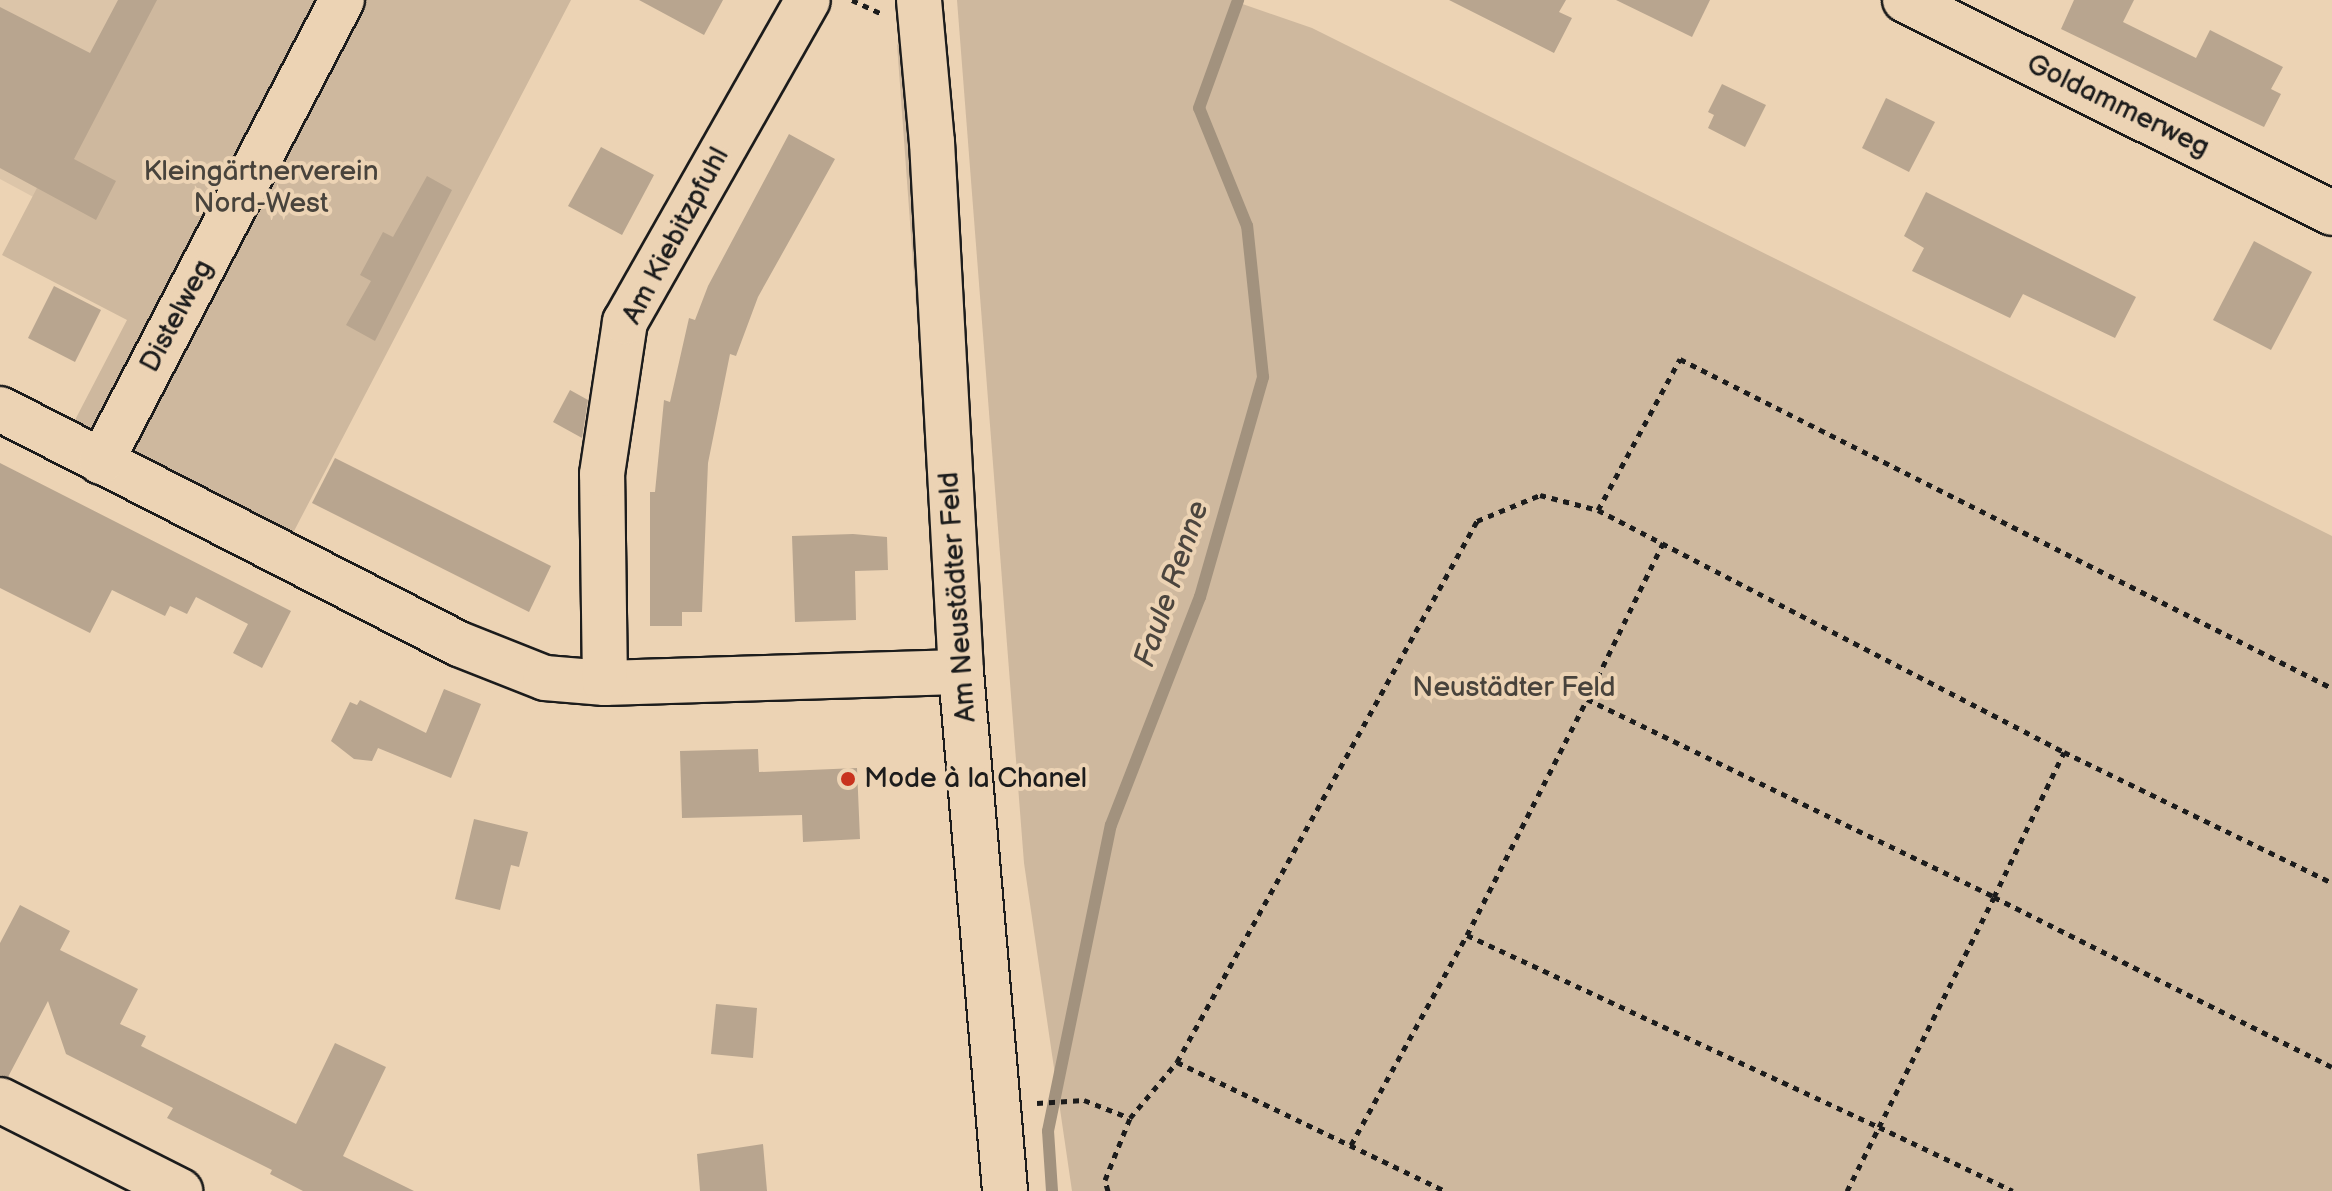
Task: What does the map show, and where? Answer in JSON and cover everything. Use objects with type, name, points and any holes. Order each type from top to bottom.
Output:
[{"type":"street","name":"Distelweg","points":[[101,462],[342,0]]},
{"type":"street","name":"Am Kiebitzpfuhl","points":[[605,683],[602,474],[625,322],[808,0]]},
{"type":"street","name":"Goldammerweg","points":[[1905,0],[2332,213]]},
{"type":"street","name":"Am Neustädter Feld","points":[[918,1],[932,142],[961,672],[1005,1191]]},
{"type":"street","points":[[0,409],[459,644],[545,678],[605,683],[961,672]]},
{"type":"street","points":[[0,1100],[180,1191]]},
{"type":"path","points":[[1598,510],[1680,359],[2332,688]]},
{"type":"path","points":[[1108,1191],[1105,1180],[1130,1118],[1177,1062],[1477,521],[1540,495],[1598,510],[2064,752],[2332,883]]},
{"type":"path","points":[[1351,1145],[1467,935],[1663,543]]},
{"type":"path","points":[[1587,699],[1994,897],[2332,1067]]},
{"type":"path","points":[[1847,1191],[2064,752]]},
{"type":"path","points":[[1467,935],[2013,1191]]},
{"type":"path","points":[[1177,1062],[1445,1191]]},
{"type":"path","points":[[1084,1100],[1130,1118]]},
{"type":"shaded area","points":[[0,0],[161,0],[52,207],[0,179]]},
{"type":"green space","name":"Kleingärtnerverein Nord-West","points":[[135,0],[571,0],[281,556],[63,443],[127,320],[2,255]]},
{"type":"green space","name":"Neustädter Feld","points":[[957,0],[1231,0],[1312,28],[2332,536],[2332,1191],[1072,1191],[1024,863]]},
{"type":"green space","points":[[897,44],[904,51],[910,96],[941,647]]},
{"type":"building","points":[[118,0],[157,0],[74,159],[116,181],[96,220],[0,168],[0,7],[90,53]]},
{"type":"building","points":[[639,0],[723,0],[704,35]]},
{"type":"building","points":[[1449,0],[1566,0],[1559,12],[1572,18],[1554,53]]},
{"type":"building","points":[[1616,0],[1710,0],[1692,37]]},
{"type":"building","points":[[2074,0],[2134,0],[2123,22],[2196,58],[2210,30],[2283,67],[2271,89],[2281,94],[2264,127],[2061,29]]},
{"type":"building","points":[[1722,84],[1766,105],[1745,147],[1708,128],[1714,115],[1708,112]]},
{"type":"building","points":[[1886,98],[1935,122],[1909,172],[1862,148]]},
{"type":"building","points":[[789,134],[835,159],[758,297],[736,356],[730,354],[708,463],[702,612],[682,612],[682,626],[650,626],[650,492],[655,492],[664,400],[670,402],[689,318],[695,320],[708,286]]},
{"type":"building","points":[[601,147],[654,175],[622,235],[568,206]]},
{"type":"building","points":[[427,176],[452,190],[375,341],[346,325],[371,281],[360,275],[383,232],[393,237]]},
{"type":"building","points":[[1926,192],[2136,297],[2115,338],[2023,294],[2010,318],[1912,271],[1924,248],[1904,236]]},
{"type":"building","points":[[2254,241],[2312,272],[2271,350],[2213,320]]},
{"type":"building","points":[[54,286],[101,310],[75,362],[28,338]]},
{"type":"building","points":[[570,390],[588,400],[582,438],[553,422]]},
{"type":"building","points":[[335,458],[551,566],[529,612],[312,503]]},
{"type":"building","points":[[0,463],[291,611],[262,668],[233,653],[248,624],[196,597],[187,614],[170,606],[165,616],[112,590],[90,633],[0,588]]},
{"type":"building","points":[[853,534],[887,537],[888,570],[855,571],[856,620],[795,622],[792,536]]},
{"type":"building","points":[[444,689],[481,704],[451,778],[378,748],[372,761],[354,759],[331,741],[350,702],[357,705],[360,700],[426,733]]},
{"type":"building","points":[[758,749],[759,772],[857,768],[860,839],[803,842],[802,815],[682,818],[680,751]]},
{"type":"building","points":[[474,819],[528,832],[519,867],[511,865],[500,910],[455,899]]},
{"type":"building","points":[[20,905],[70,931],[60,950],[138,989],[120,1024],[146,1036],[141,1046],[296,1124],[335,1043],[386,1067],[343,1156],[414,1191],[303,1191],[270,1174],[272,1170],[167,1118],[173,1108],[66,1054],[48,1001],[8,1077],[0,1075],[0,943]]},
{"type":"building","points":[[716,1004],[757,1008],[753,1058],[711,1054]]},
{"type":"building","points":[[763,1144],[767,1191],[700,1191],[697,1154]]},
{"type":"waterway","name":"Faule Renne","points":[[1052,1191],[1048,1131],[1111,825],[1200,597],[1263,377],[1247,226],[1199,108],[1238,0]]},
{"type":"place","name":"Mode à la Chanel","points":[[848,779]]}]
